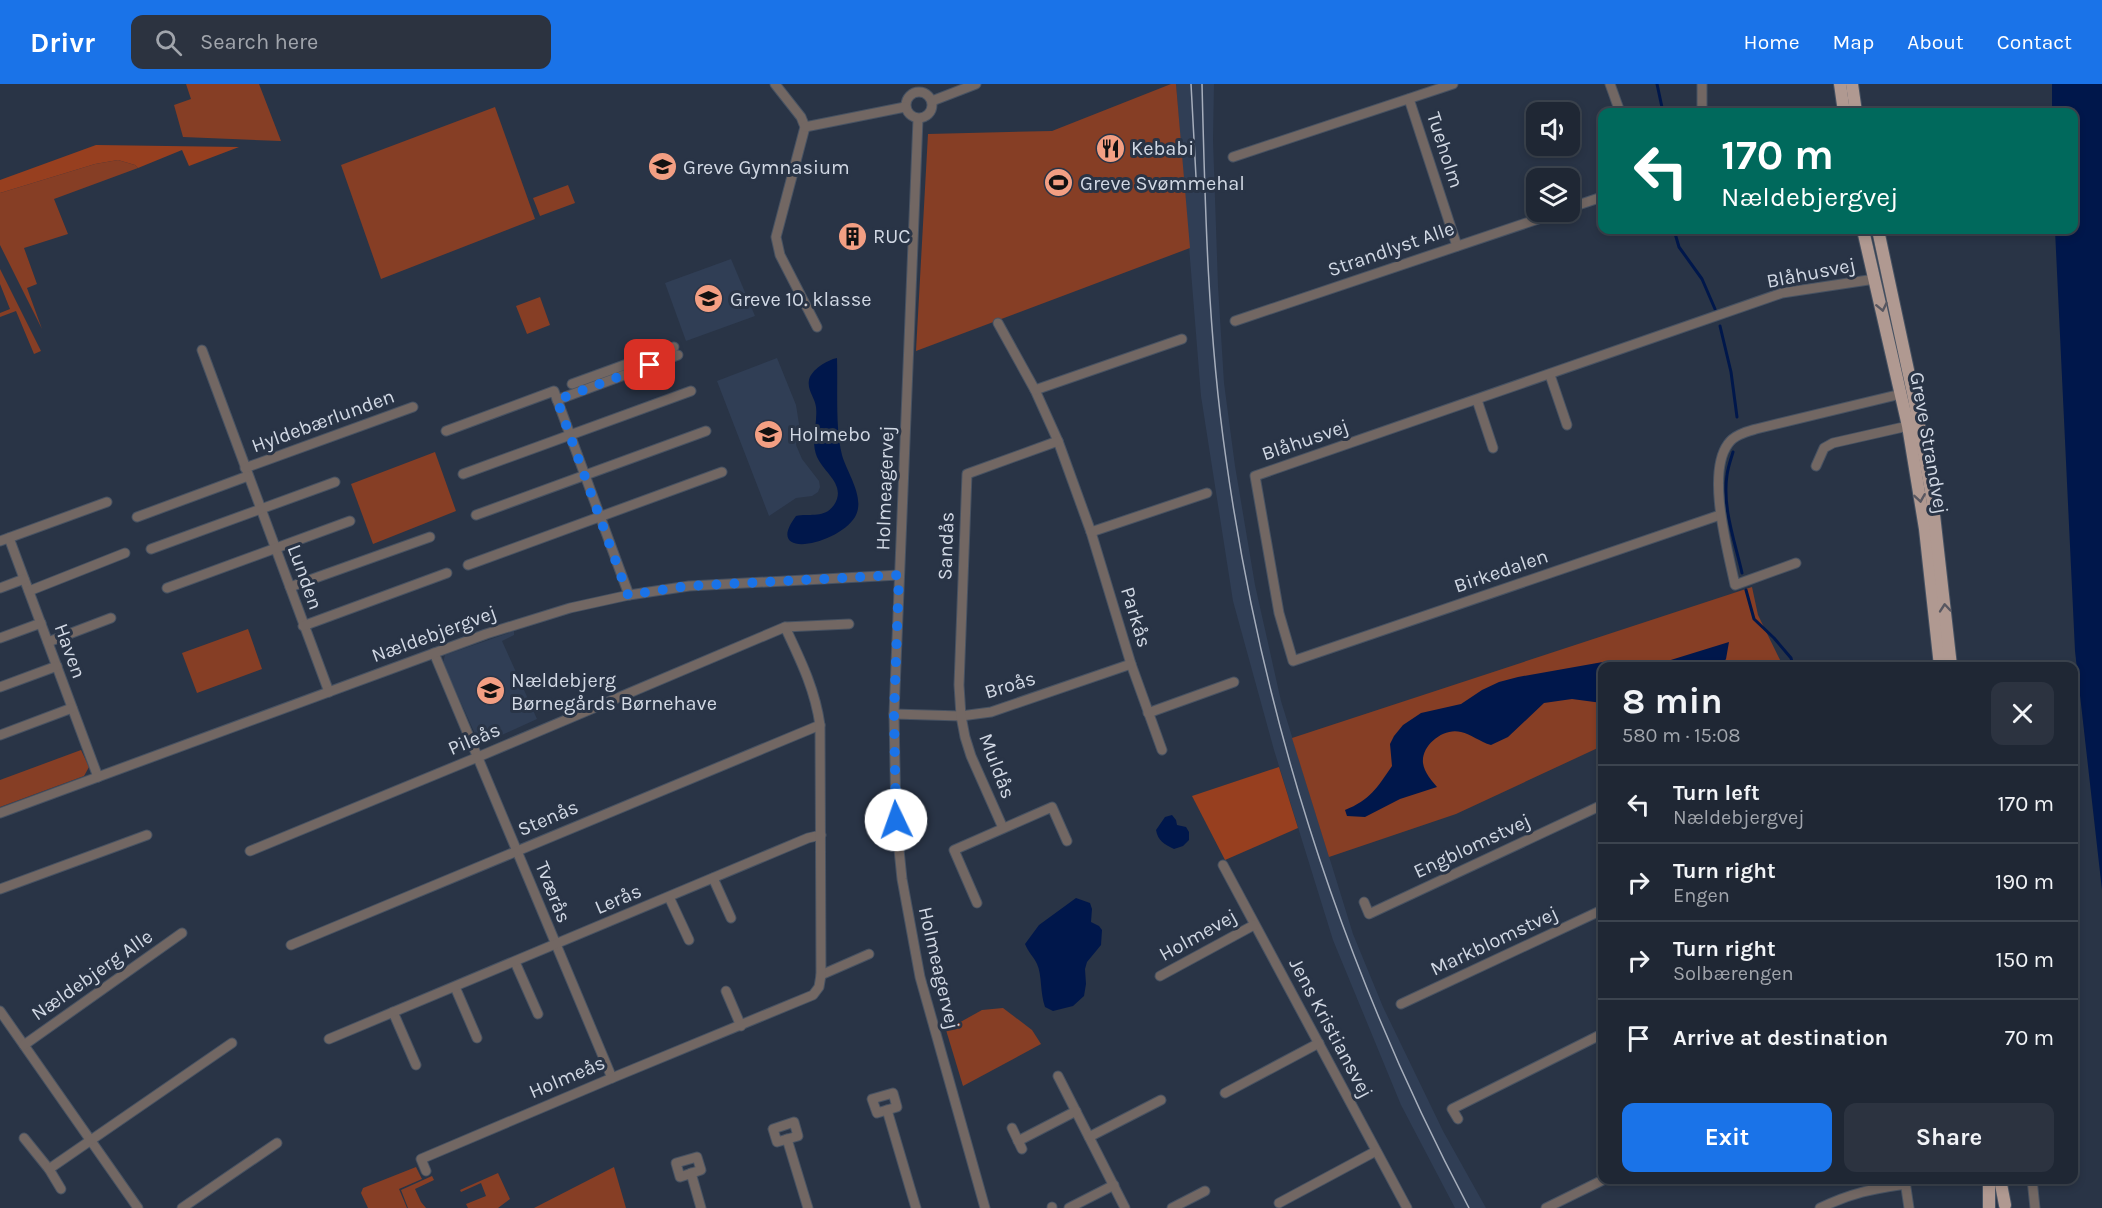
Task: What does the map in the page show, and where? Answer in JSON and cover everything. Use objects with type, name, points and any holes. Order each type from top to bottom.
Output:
[{"type":"main road","points":[[1840,84],[1843,108]]},
{"type":"main road","points":[[1852,84],[1855,108]]},
{"type":"main road","name":"Greve Strandvej","points":[[1864,234],[1908,426],[1925,529],[1940,662]]},
{"type":"main road","name":"Greve Strandvej","points":[[1879,234],[1914,398],[1932,497],[1951,662]]},
{"type":"main road","points":[[1989,1184],[1988,1208],[1994,1205],[2008,1207],[2001,1184]]},
{"type":"street","points":[[775,84],[801,117],[805,127],[776,237],[780,255],[817,327]]},
{"type":"street","points":[[932,101],[976,84]]},
{"type":"street","points":[[1233,157],[1453,84]]},
{"type":"street","points":[[1610,84],[1619,108]]},
{"type":"street","points":[[1702,84],[1702,108]]},
{"type":"street","points":[[918,88],[932,101],[932,107],[927,115],[918,118],[910,115],[905,107],[910,95],[918,88]]},
{"type":"street","name":"Tueholm","points":[[1409,99],[1457,246]]},
{"type":"street","points":[[805,127],[905,107]]},
{"type":"street","name":"Holmeagervej","points":[[918,118],[894,714],[896,820],[910,930],[937,1042],[985,1208]]},
{"type":"street","points":[[1580,204],[1598,198]]},
{"type":"street","name":"Strandlyst Alle","points":[[1235,321],[1529,222]]},
{"type":"street","name":"Blåhusvej","points":[[1293,661],[1279,613],[1254,476],[1782,293],[1875,279]]},
{"type":"street","name":"Parkås","points":[[998,323],[1035,390],[1058,441],[1091,532],[1131,664],[1162,750]]},
{"type":"street","points":[[1035,390],[1182,339]]},
{"type":"street","name":"Lunden","points":[[202,350],[328,692]]},
{"type":"street","points":[[446,431],[556,395],[672,352],[572,384]]},
{"type":"street","points":[[1550,375],[1567,426]]},
{"type":"street","points":[[463,474],[691,391]]},
{"type":"street","points":[[1796,563],[1735,585],[1720,515],[1718,482],[1723,453],[1732,439],[1740,434],[1901,394]]},
{"type":"street","points":[[556,395],[628,595]]},
{"type":"street","points":[[1477,400],[1493,448]]},
{"type":"street","name":"Hyldebærlunden","points":[[137,517],[413,406]]},
{"type":"street","points":[[1816,466],[1824,448],[1833,443],[1908,426]]},
{"type":"street","points":[[476,515],[706,431]]},
{"type":"street","name":"Sandås","points":[[961,716],[958,685],[967,474],[1058,441]]},
{"type":"street","points":[[468,565],[722,472]]},
{"type":"street","points":[[151,549],[334,482]]},
{"type":"street","points":[[1091,532],[1207,493]]},
{"type":"street","points":[[5,540],[107,502]]},
{"type":"street","name":"Birkedalen","points":[[1293,661],[1720,515]]},
{"type":"street","points":[[167,588],[350,520]]},
{"type":"street","points":[[290,587],[430,537]]},
{"type":"street","name":"Haven","points":[[5,540],[29,591],[98,777]]},
{"type":"street","points":[[29,591],[125,553]]},
{"type":"street","points":[[303,626],[447,573]]},
{"type":"street","name":"Nældebjergvej","points":[[0,813],[434,653],[528,620],[570,608],[628,595],[688,586],[899,575]]},
{"type":"street","points":[[0,588],[24,579]]},
{"type":"street","points":[[48,642],[111,618]]},
{"type":"street","points":[[0,638],[41,623]]},
{"type":"street","name":"Pileås","points":[[250,851],[785,627],[849,624]]},
{"type":"street","points":[[785,627],[809,679],[820,725],[821,975],[869,954]]},
{"type":"street","name":"Tværås","points":[[434,653],[612,1077]]},
{"type":"street","name":"Broås","points":[[894,714],[961,716],[991,712],[1131,664]]},
{"type":"street","points":[[0,687],[57,666]]},
{"type":"street","points":[[1148,712],[1234,682]]},
{"type":"street","points":[[0,735],[72,708]]},
{"type":"street","name":"Muldås","points":[[961,716],[971,756],[1003,828]]},
{"type":"street","name":"Stenås","points":[[291,945],[820,725]]},
{"type":"street","name":"Muldås","points":[[977,903],[954,850],[1052,807],[1066,841]]},
{"type":"street","name":"Engblomstvej","points":[[1364,902],[1369,914],[1598,807]]},
{"type":"street","points":[[0,889],[147,835]]},
{"type":"street","name":"Lerås","points":[[329,1039],[808,838],[821,835]]},
{"type":"street","name":"Jens Kristiansvej","points":[[1223,865],[1407,1208]]},
{"type":"street","points":[[713,878],[731,918]]},
{"type":"street","name":"Lerås","points":[[669,897],[689,940]]},
{"type":"street","name":"Markblomstvej","points":[[1401,1004],[1598,912]]},
{"type":"street","name":"Holmevej","points":[[1160,976],[1254,925]]},
{"type":"street","name":"Nældebjerg Alle","points":[[24,1045],[182,933]]},
{"type":"street","points":[[515,962],[538,1014]]},
{"type":"street","name":"Holmeås","points":[[426,1171],[421,1159],[612,1077],[813,995],[819,987],[821,975]]},
{"type":"street","points":[[455,987],[477,1038]]},
{"type":"street","points":[[726,991],[741,1026]]},
{"type":"street","name":"Nældebjerg Alle","points":[[0,1011],[138,1208]]},
{"type":"street","points":[[393,1012],[416,1065]]},
{"type":"street","points":[[1458,1119],[1452,1109],[1598,1037]]},
{"type":"street","points":[[49,1169],[232,1043]]},
{"type":"street","points":[[1225,1093],[1319,1043]]},
{"type":"street","points":[[1058,1076],[1125,1208]]},
{"type":"street","points":[[1089,1137],[1161,1100]]},
{"type":"street","points":[[887,1110],[916,1208]]},
{"type":"street","points":[[1012,1128],[1020,1145],[1076,1111]]},
{"type":"street","points":[[24,1138],[49,1169],[61,1189]]},
{"type":"street","points":[[787,1139],[808,1208]]},
{"type":"street","points":[[182,1208],[277,1143]]},
{"type":"street","points":[[1279,1203],[1376,1151]]},
{"type":"street","points":[[691,1173],[701,1208]]},
{"type":"street","points":[[1547,1208],[1598,1182]]},
{"type":"street","points":[[1820,1208],[1844,1196],[1894,1184]]},
{"type":"street","points":[[1905,1184],[1908,1208]]},
{"type":"street","points":[[2033,1184],[2035,1208]]},
{"type":"street","points":[[1069,1208],[1114,1185]]},
{"type":"street","points":[[1172,1208],[1205,1191]]},
{"type":"shaded area","points":[[186,84],[259,84],[281,141],[183,137],[174,105],[191,99]]},
{"type":"shaded area","points":[[1176,84],[1214,84],[1213,140],[1224,383],[1255,585],[1281,701],[1353,934],[1383,1007],[1443,1131],[1486,1208],[1455,1208],[1401,1105],[1333,940],[1274,750],[1233,601],[1201,396]]},
{"type":"shaded area","points":[[1176,84],[1190,248],[916,351],[928,134],[1052,131]]},
{"type":"shaded area","points":[[495,107],[535,219],[381,279],[341,165]]},
{"type":"shaded area","points":[[96,145],[239,147],[189,166],[182,150],[138,168],[118,160],[95,164],[0,193],[0,180]]},
{"type":"shaded area","points":[[118,160],[138,168],[54,199],[68,234],[24,248],[37,284],[27,288],[42,329],[0,245],[0,193],[95,164]]},
{"type":"shaded area","points":[[568,185],[575,203],[540,216],[533,198]]},
{"type":"shaded area","name":"Greve 10. klasse","points":[[731,259],[755,316],[686,341],[665,283]]},
{"type":"shaded area","points":[[0,269],[41,351],[34,354],[16,311],[0,317],[0,313],[10,309],[0,284]]},
{"type":"shaded area","points":[[540,297],[550,325],[527,334],[516,306]]},
{"type":"shaded area","name":"Holmebo","points":[[777,358],[796,405],[799,424],[796,445],[802,459],[819,481],[820,487],[818,492],[812,496],[796,498],[769,516],[717,381]]},
{"type":"shaded area","points":[[435,452],[456,511],[373,544],[351,484]]},
{"type":"shaded area","points":[[1752,587],[1758,615],[1781,662],[1598,662],[1598,748],[1456,814],[1329,857],[1292,738]]},
{"type":"shaded area","points":[[248,629],[262,669],[197,693],[182,653]]},
{"type":"shaded area","name":"Nældebjerg Børnegårds Børnehave","points":[[514,631],[514,635],[502,641],[537,719],[480,745],[443,663],[445,655]]},
{"type":"shaded area","points":[[81,750],[89,767],[84,776],[0,807],[0,780]]},
{"type":"shaded area","points":[[1279,767],[1298,828],[1225,860],[1192,796]]},
{"type":"shaded area","points":[[1003,1008],[1032,1030],[1041,1044],[963,1086],[946,1030],[982,1010]]},
{"type":"shaded area","points":[[416,1167],[422,1179],[399,1189],[407,1208],[368,1208],[361,1193],[363,1188]]},
{"type":"shaded area","points":[[614,1167],[626,1208],[534,1208]]},
{"type":"shaded area","points":[[498,1173],[510,1199],[498,1208],[468,1208],[466,1204],[486,1196],[481,1183],[461,1192],[460,1190]]},
{"type":"shaded area","points":[[432,1176],[434,1180],[415,1189],[426,1208],[408,1208],[401,1190]]},
{"type":"water","points":[[2052,84],[2102,84],[2102,890],[2075,651],[2055,234],[2078,234],[2078,108],[2052,108]]},
{"type":"water","points":[[837,358],[840,444],[844,462],[855,486],[858,510],[846,527],[834,535],[806,544],[795,543],[788,539],[788,530],[796,516],[826,512],[834,505],[837,498],[836,485],[820,463],[815,451],[816,407],[809,380],[816,369]]},
{"type":"water","points":[[1729,642],[1724,662],[1664,662]]},
{"type":"water","points":[[1614,660],[1630,662],[1603,662]]},
{"type":"water","points":[[1598,663],[1598,702],[1572,699],[1544,703],[1508,737],[1491,745],[1461,732],[1454,731],[1441,735],[1430,744],[1423,756],[1425,770],[1437,787],[1400,799],[1365,817],[1347,816],[1345,810],[1361,802],[1372,792],[1392,766],[1390,744],[1403,725],[1421,713],[1461,704],[1482,690],[1518,677]]},
{"type":"water","points":[[1172,815],[1177,825],[1186,827],[1189,832],[1189,840],[1183,846],[1174,849],[1162,842],[1156,830],[1165,817]]},
{"type":"water","points":[[1076,898],[1090,903],[1091,922],[1102,930],[1101,945],[1087,962],[1084,996],[1073,1006],[1053,1011],[1045,1007],[1039,968],[1025,944],[1039,925]]},
{"type":"waterway","points":[[1657,84],[1662,108]]},
{"type":"waterway","points":[[1675,234],[1679,247],[1702,279],[1715,309]]},
{"type":"waterway","points":[[1720,326],[1731,372],[1737,417]]},
{"type":"waterway","points":[[1733,452],[1727,475],[1726,499],[1742,573]]},
{"type":"waterway","points":[[1746,590],[1754,619],[1774,638],[1792,662]]},
{"type":"tram line","points":[[1191,84],[1196,177]]},
{"type":"tram line","points":[[1202,84],[1208,272],[1215,365],[1226,459],[1242,557],[1262,654],[1286,749],[1347,937],[1424,1119],[1469,1208]]},
{"type":"place","name":"Kebabi","points":[[1110,148]]},
{"type":"place","name":"Greve Gymnasium","points":[[662,167]]},
{"type":"place","name":"Greve Svømmehal","points":[[1059,183]]},
{"type":"place","name":"RUC","points":[[852,236]]},
{"type":"place","name":"Greve 10. klasse","points":[[709,299]]},
{"type":"place","name":"Holmebo","points":[[768,434]]},
{"type":"place","name":"Nældebjerg Børnegårds Børnehave","points":[[490,691]]},
{"type":"route","points":[[650,365],[557,400],[628,595],[688,586],[899,575],[894,714],[896,820]]}]
